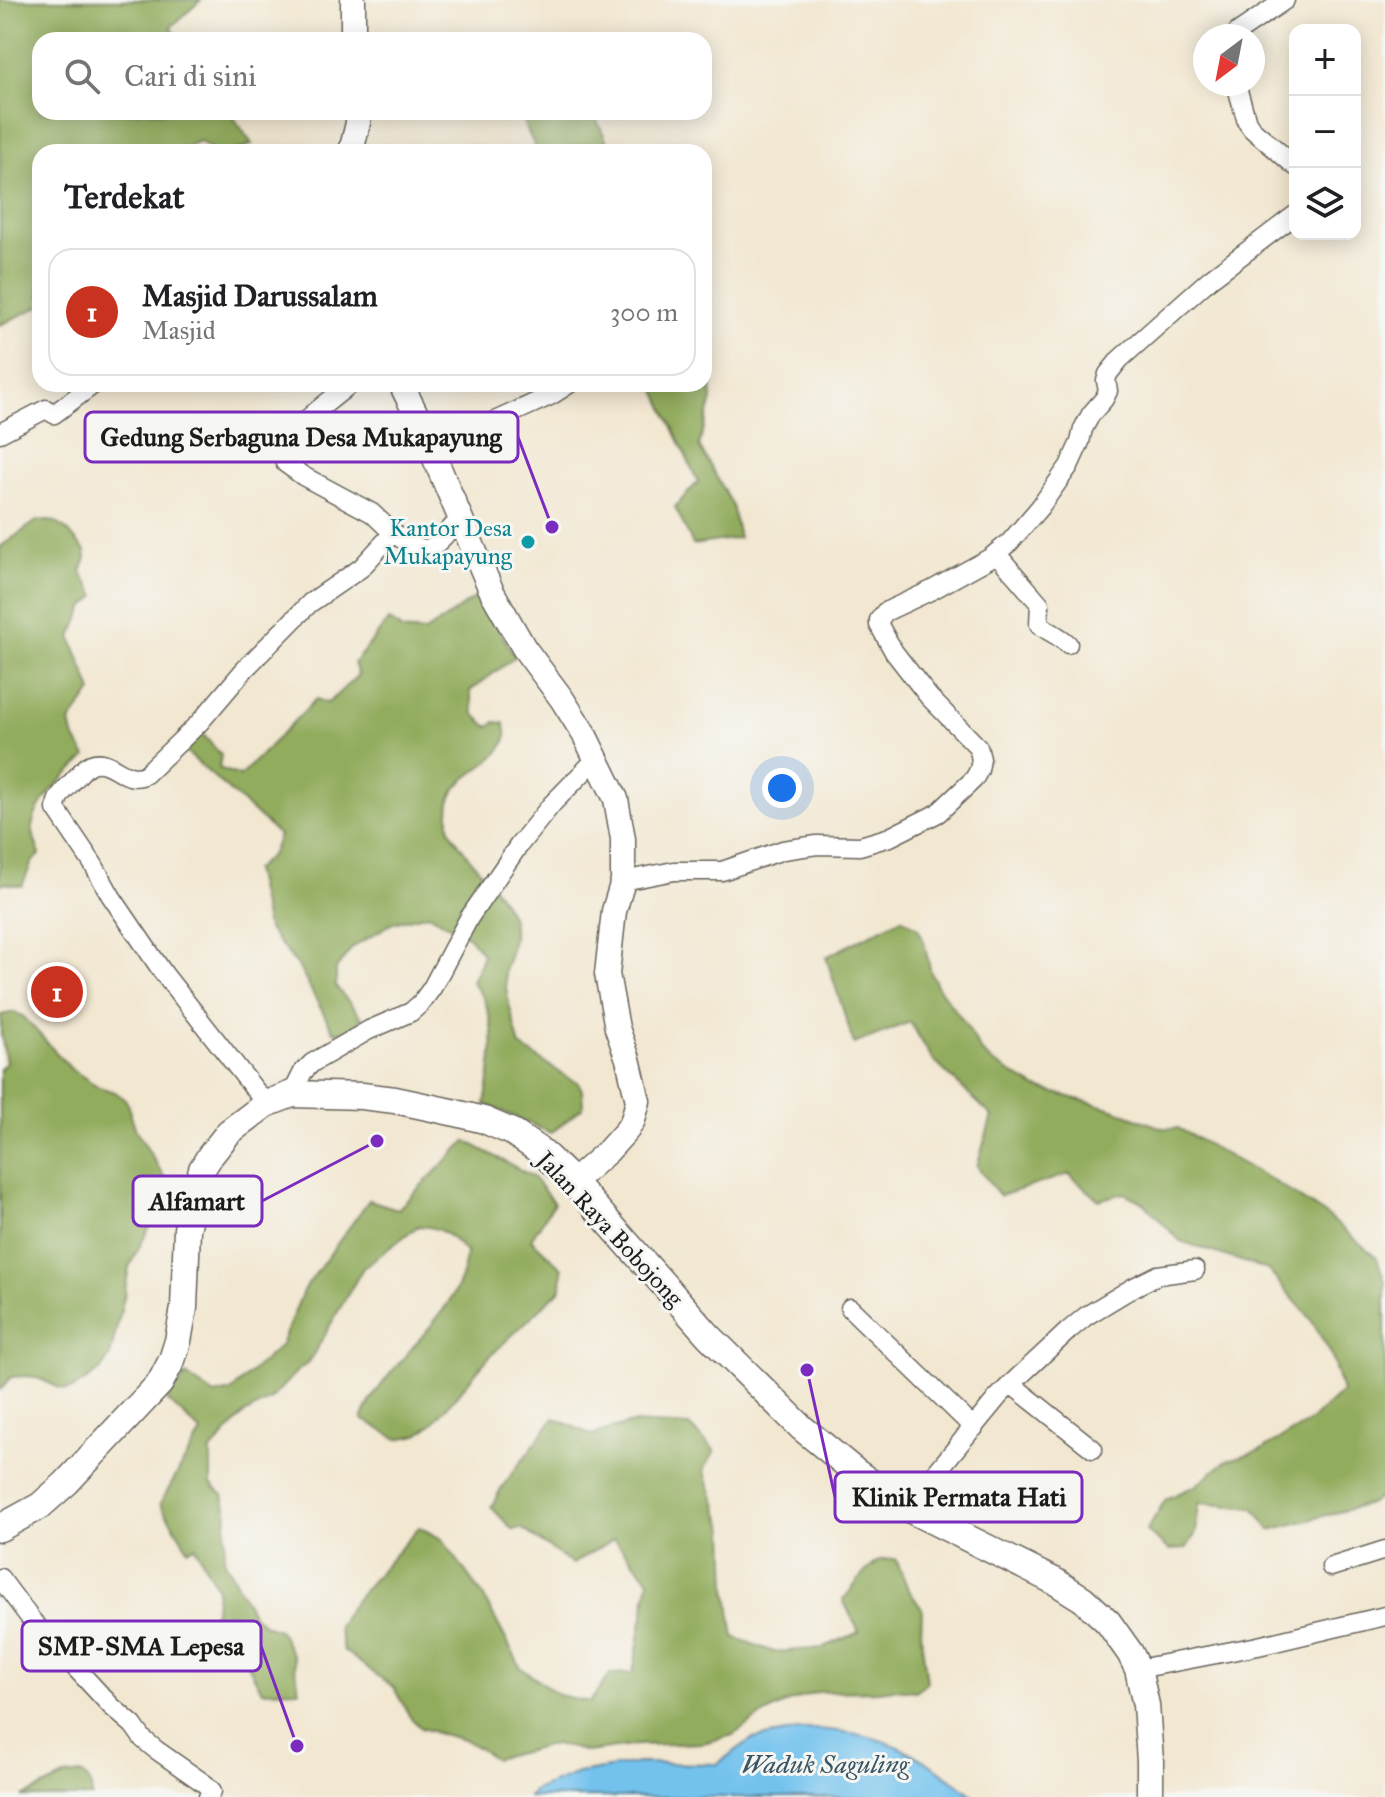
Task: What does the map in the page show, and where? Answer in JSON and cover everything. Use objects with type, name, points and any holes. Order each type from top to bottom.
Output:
[{"type":"main road","name":"Jalan Raya Bobojong","points":[[0,1528],[40,1506],[66,1483],[160,1383],[178,1341],[184,1308],[187,1229],[202,1169],[229,1132],[266,1104],[292,1094],[395,1100],[484,1120],[512,1132],[543,1153],[573,1182],[708,1335],[802,1428],[857,1473],[907,1508],[1056,1582],[1083,1599],[1108,1622],[1138,1669],[1146,1705],[1150,1797]]},
{"type":"street","points":[[353,0],[353,32]]},
{"type":"street","points":[[1250,24],[1285,0]]},
{"type":"street","points":[[1239,96],[1252,129],[1289,161]]},
{"type":"street","points":[[353,144],[358,120]]},
{"type":"street","points":[[623,881],[674,871],[722,871],[783,850],[817,845],[860,846],[890,837],[938,813],[974,779],[981,759],[978,747],[929,697],[894,652],[879,620],[885,612],[932,590],[1010,542],[1069,466],[1083,429],[1108,391],[1108,374],[1120,359],[1210,279],[1289,220]]},
{"type":"street","points":[[0,433],[46,409],[54,414],[83,392]]},
{"type":"street","points":[[341,392],[287,442],[282,452],[285,463],[372,513],[393,533],[416,548],[425,550],[432,547],[460,519]]},
{"type":"street","points":[[405,392],[492,592],[524,648],[584,734],[616,799],[623,839],[623,881],[614,911],[607,974],[617,1028],[638,1101],[627,1130],[573,1182]]},
{"type":"street","points":[[431,450],[557,392]]},
{"type":"street","points":[[266,1104],[164,974],[56,809],[56,803],[85,767],[93,762],[103,762],[132,777],[139,778],[146,774],[200,722],[245,669],[310,603],[361,568],[393,533]]},
{"type":"street","points":[[996,553],[1040,604],[1039,624],[1068,644]]},
{"type":"street","points":[[292,1094],[303,1072],[312,1063],[369,1030],[411,1012],[421,1003],[469,918],[519,845],[552,804],[597,758]]},
{"type":"street","points":[[907,1508],[998,1397],[1086,1316],[1158,1275],[1195,1270]]},
{"type":"street","points":[[850,1308],[974,1428]]},
{"type":"street","points":[[1011,1384],[1093,1449]]},
{"type":"street","points":[[1331,1567],[1385,1550]]},
{"type":"street","points":[[0,1578],[41,1632],[111,1706],[155,1749],[205,1784],[212,1791],[208,1797]]},
{"type":"street","points":[[1138,1669],[1258,1646],[1385,1616]]},
{"type":"green space","points":[[0,0],[201,0],[171,27],[174,32],[32,32],[32,120],[236,120],[252,144],[203,144],[199,141],[192,144],[32,144],[32,310],[0,325]]},
{"type":"green space","points":[[522,120],[597,120],[608,144],[534,144]]},
{"type":"green space","points":[[657,392],[712,392],[699,446],[732,505],[739,538],[693,545],[675,507],[698,482]]},
{"type":"green space","points":[[38,520],[56,522],[85,551],[81,572],[96,596],[85,606],[71,637],[92,691],[70,722],[73,735],[86,757],[55,787],[36,814],[33,831],[40,855],[32,862],[22,886],[0,884],[0,547]]},
{"type":"green space","points":[[479,595],[515,657],[470,691],[474,714],[488,727],[495,722],[504,723],[506,735],[496,755],[456,788],[450,801],[449,826],[454,837],[500,896],[512,919],[513,941],[505,977],[520,1046],[578,1082],[582,1090],[583,1107],[551,1133],[485,1104],[492,1051],[491,1023],[483,998],[472,982],[483,955],[469,937],[428,914],[393,923],[352,948],[336,969],[336,987],[362,1018],[343,1033],[333,1031],[298,966],[267,928],[254,870],[272,854],[279,835],[186,752],[186,745],[200,731],[221,755],[219,768],[240,776],[316,699],[328,703],[358,675],[354,663],[389,620],[402,630],[425,632]]},
{"type":"green space","points":[[902,918],[918,928],[938,987],[981,1051],[993,1062],[1037,1088],[1110,1108],[1162,1128],[1178,1128],[1275,1182],[1329,1217],[1377,1258],[1385,1282],[1385,1493],[1369,1504],[1270,1530],[1254,1508],[1199,1503],[1196,1533],[1186,1549],[1169,1550],[1146,1531],[1166,1499],[1195,1486],[1226,1461],[1261,1450],[1311,1421],[1342,1392],[1331,1354],[1310,1318],[1268,1270],[1180,1241],[1144,1203],[1124,1193],[1099,1200],[1069,1174],[1000,1196],[977,1166],[992,1116],[933,1060],[910,1022],[854,1044],[826,957]]},
{"type":"green space","points":[[15,1012],[24,1017],[71,1069],[126,1100],[136,1130],[174,1193],[171,1214],[149,1228],[129,1267],[110,1356],[100,1371],[67,1390],[36,1377],[25,1376],[11,1377],[0,1390],[0,1069],[6,1063],[1,1015]]},
{"type":"green space","points":[[466,1141],[532,1176],[554,1203],[531,1239],[562,1268],[561,1289],[489,1357],[434,1422],[418,1435],[398,1439],[362,1419],[387,1377],[452,1296],[462,1274],[466,1252],[445,1233],[418,1226],[363,1268],[309,1362],[271,1399],[243,1415],[211,1451],[211,1484],[223,1495],[227,1511],[224,1559],[253,1615],[265,1625],[279,1630],[293,1656],[299,1690],[262,1691],[248,1665],[233,1653],[217,1653],[209,1636],[217,1588],[195,1546],[188,1549],[160,1504],[201,1432],[167,1400],[186,1375],[215,1395],[231,1391],[281,1345],[303,1291],[369,1200],[398,1209]]},
{"type":"green space","points":[[554,1418],[592,1435],[632,1423],[689,1426],[715,1451],[704,1470],[725,1529],[727,1588],[734,1637],[774,1652],[822,1648],[859,1632],[843,1600],[865,1572],[880,1560],[896,1559],[908,1589],[922,1609],[921,1635],[927,1682],[916,1691],[818,1692],[788,1702],[733,1735],[703,1743],[638,1745],[587,1752],[555,1744],[495,1759],[467,1741],[421,1728],[410,1717],[394,1688],[343,1650],[338,1626],[355,1600],[419,1527],[442,1539],[482,1594],[521,1668],[559,1695],[590,1702],[610,1674],[633,1673],[649,1580],[614,1539],[572,1564],[521,1528],[513,1530],[491,1507],[502,1487]]},
{"type":"green space","points":[[81,1774],[90,1784],[92,1797],[22,1797],[66,1776]]},
{"type":"water","name":"Waduk Saguling","points":[[810,1729],[859,1734],[899,1747],[936,1768],[975,1797],[529,1797],[534,1790],[578,1773],[639,1763],[717,1764],[752,1739]]},
{"type":"place","name":"Gedung Serbaguna Desa Mukapayung","points":[[552,527]]},
{"type":"place","name":"Kantor Desa Mukapayung","points":[[528,542]]},
{"type":"place","name":"Masjid Darussalam","points":[[57,992]]},
{"type":"place","name":"Alfamart","points":[[377,1141]]},
{"type":"place","name":"Klinik Permata Hati","points":[[807,1370]]},
{"type":"place","name":"SMP-SMA Lepesa","points":[[297,1746]]}]
